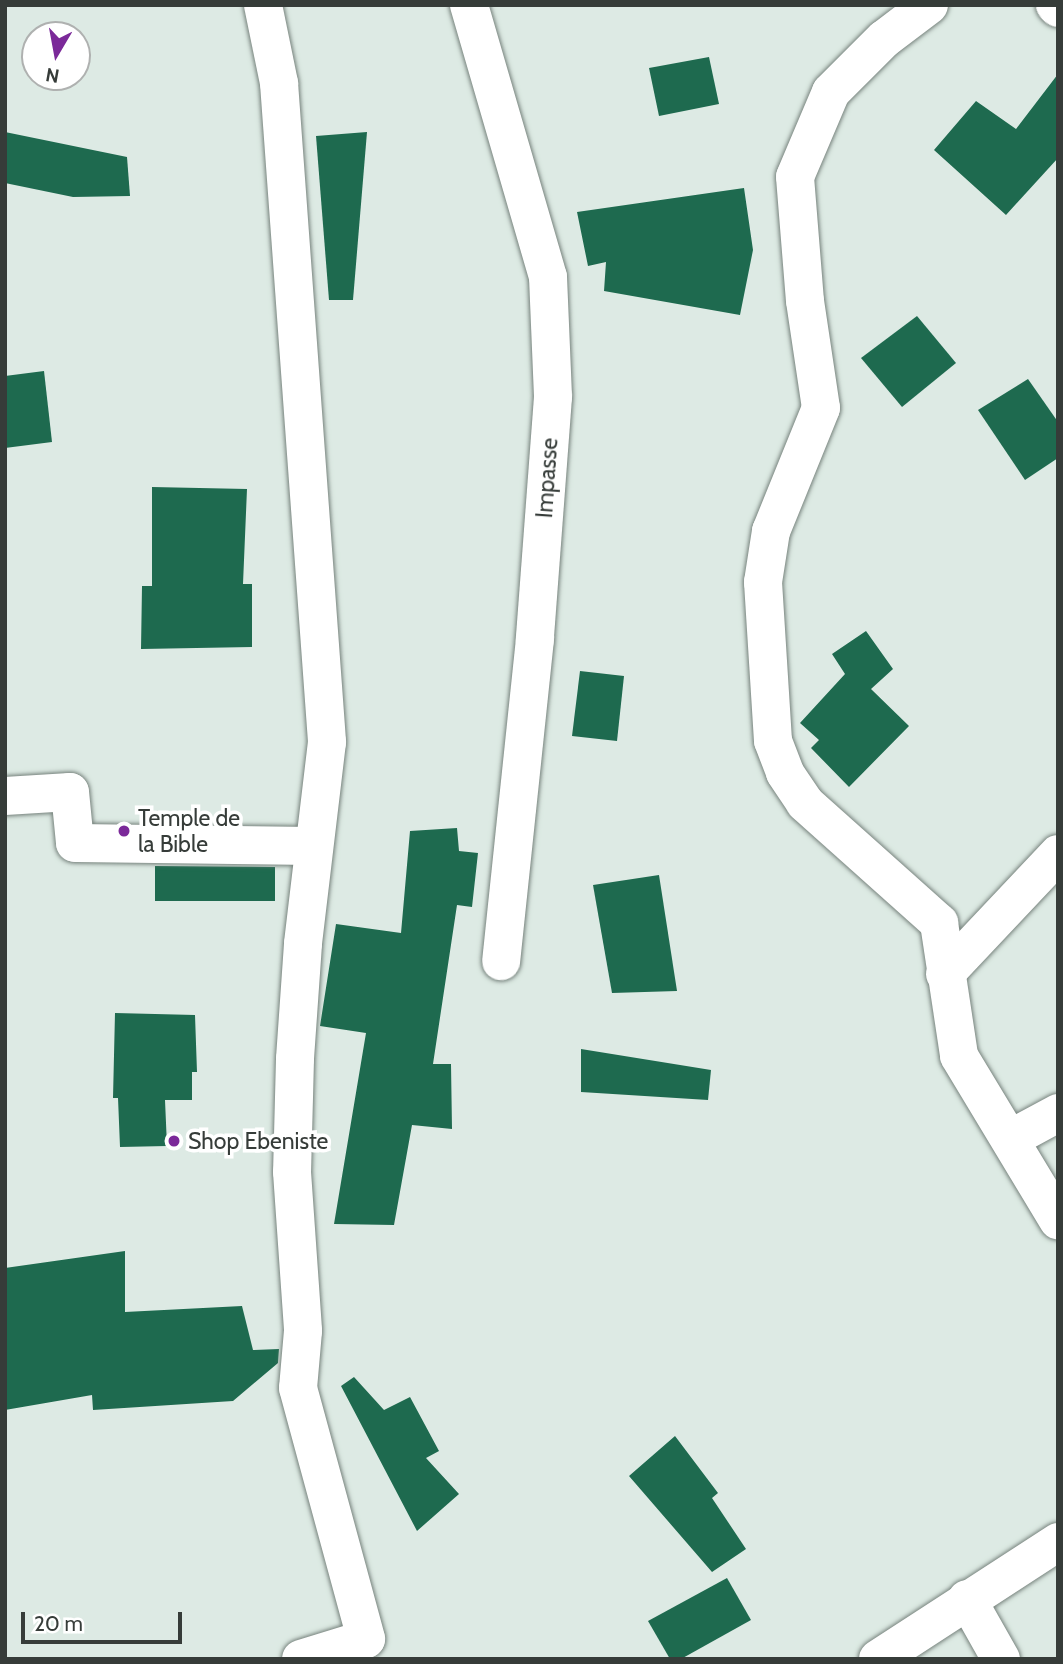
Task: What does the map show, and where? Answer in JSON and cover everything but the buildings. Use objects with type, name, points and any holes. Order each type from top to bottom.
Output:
[{"type":"street","points":[[263,5],[279,83],[327,742],[314,846],[295,1059],[292,1172],[303,1331],[298,1388],[366,1639],[300,1659]]},
{"type":"street","name":"Impasse","points":[[469,5],[548,277],[553,397],[534,639],[501,961]]},
{"type":"street","points":[[929,5],[884,39],[831,92],[795,177],[805,302],[821,408],[771,531],[763,582],[773,741],[785,773],[805,803],[939,923],[959,1056],[1058,1220]]},
{"type":"street","points":[[5,796],[70,792],[75,843],[314,846]]},
{"type":"street","points":[[945,974],[1058,854]]},
{"type":"street","points":[[1010,1139],[1058,1113]]},
{"type":"street","points":[[878,1659],[1058,1542]]},
{"type":"street","points":[[967,1599],[1001,1659]]},
{"type":"place","name":"Temple de la Bible","points":[[124,831]]},
{"type":"place","name":"Shop Ebeniste","points":[[174,1141]]}]
